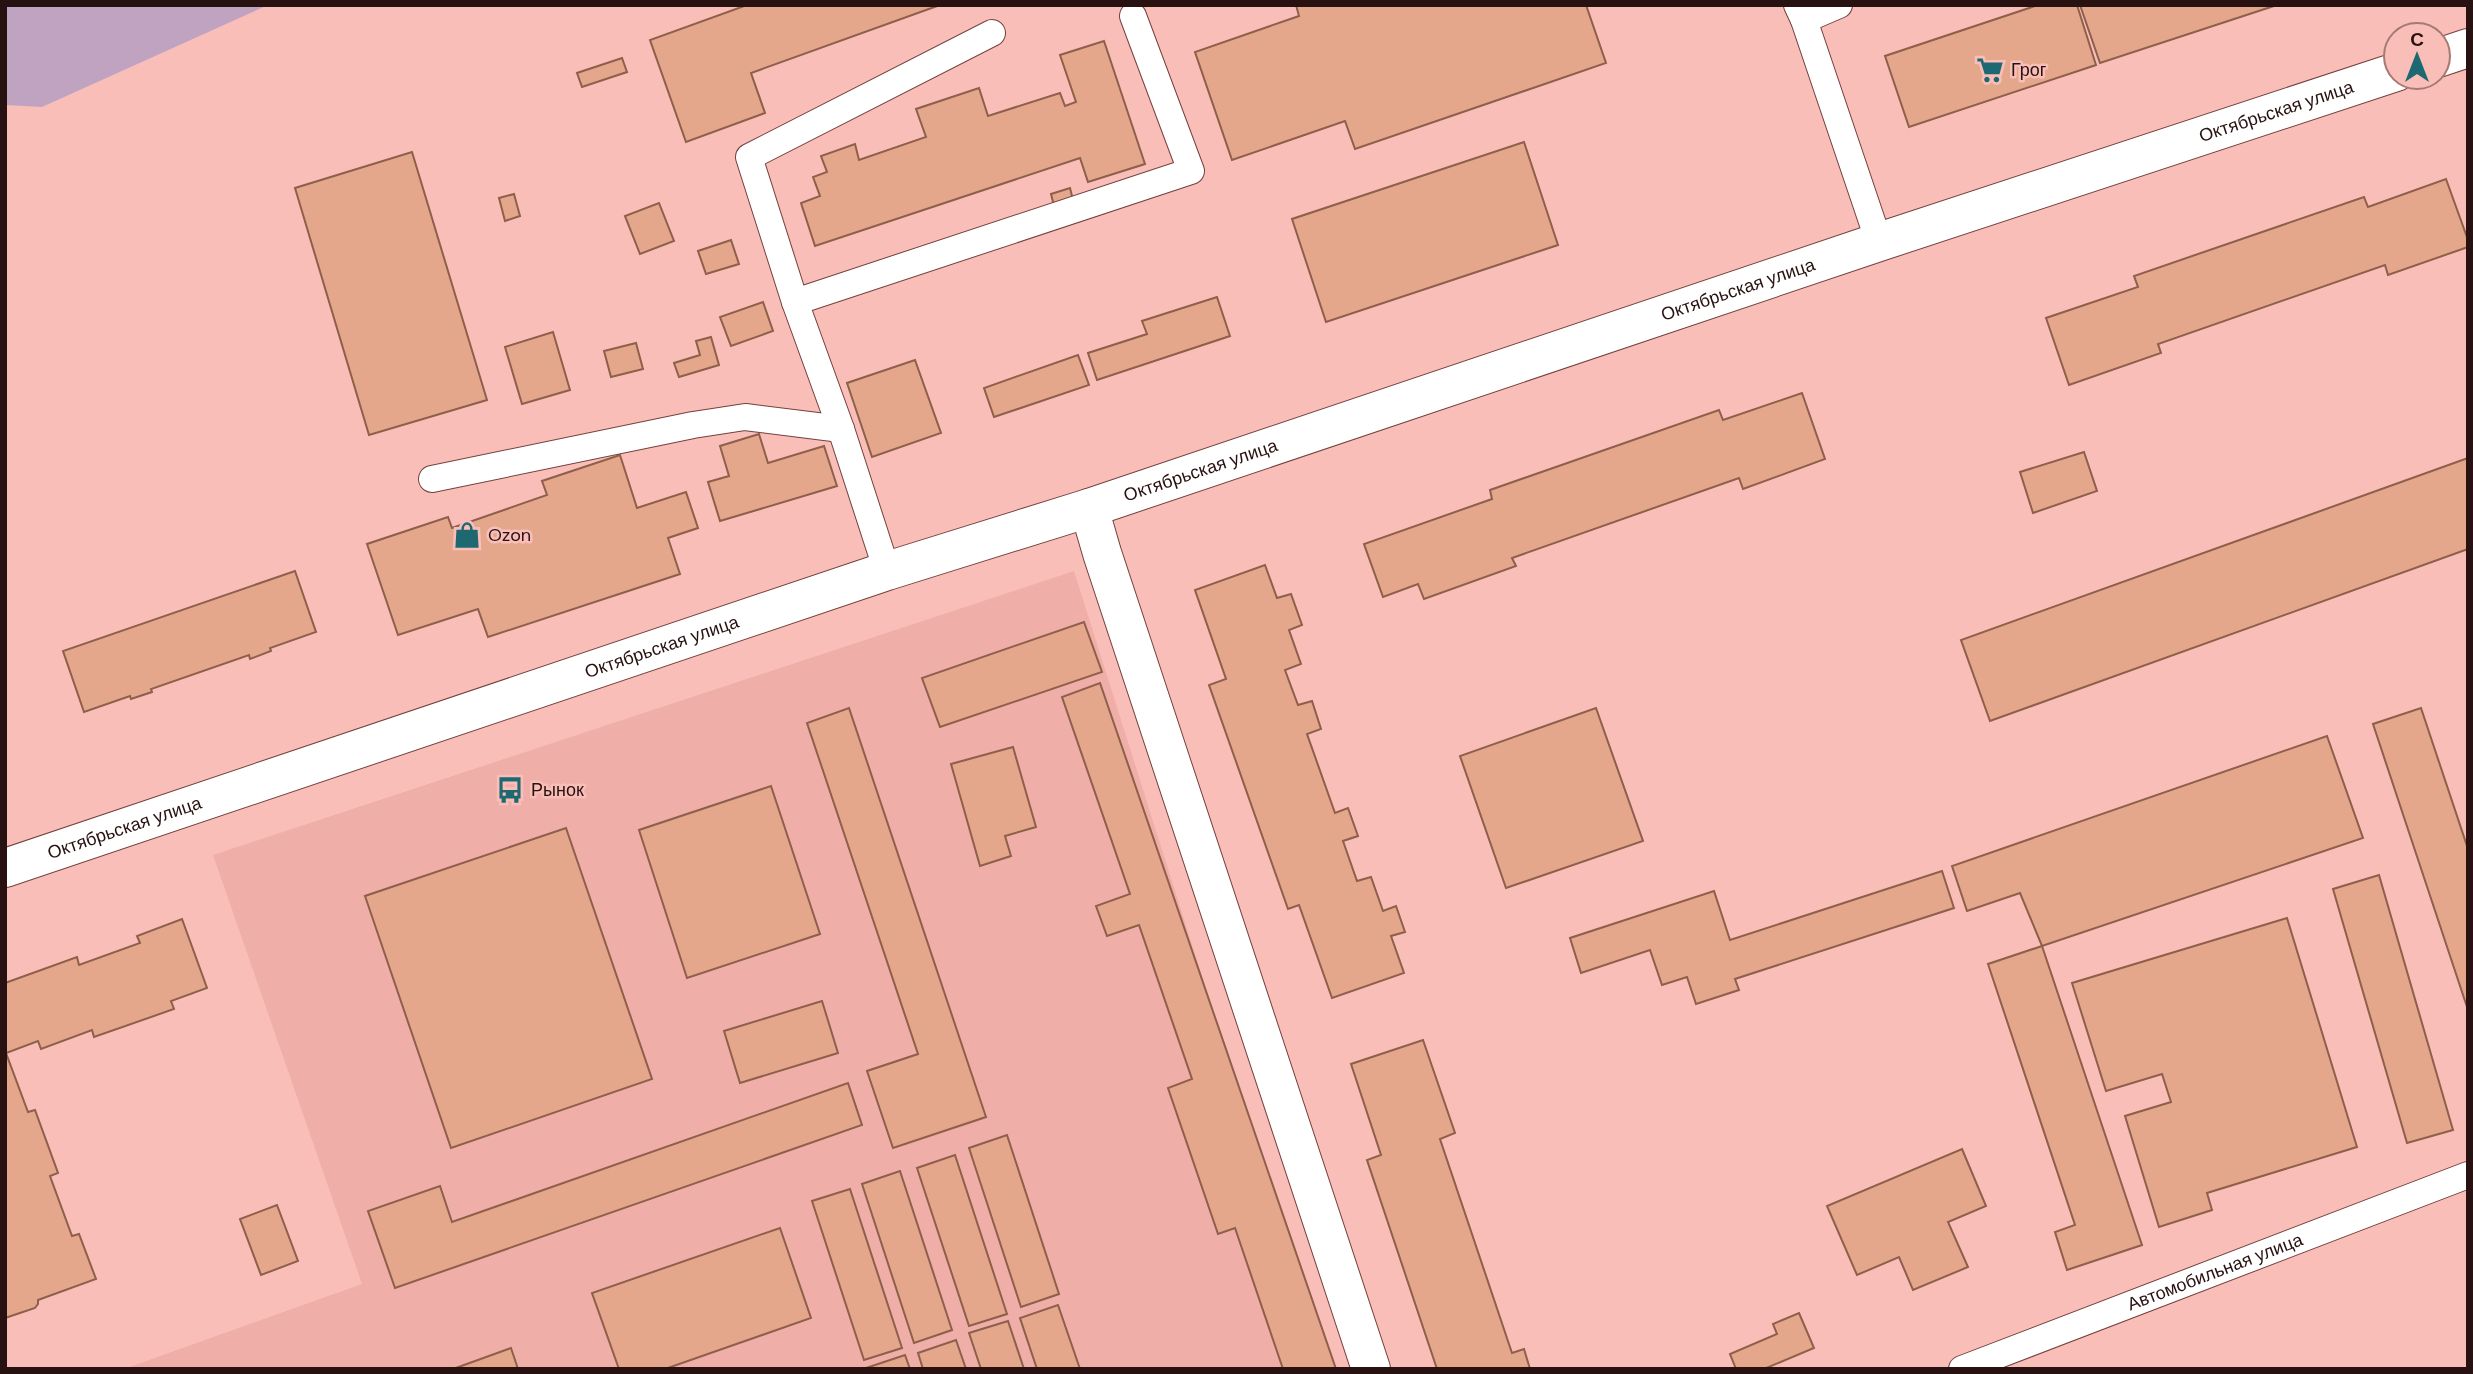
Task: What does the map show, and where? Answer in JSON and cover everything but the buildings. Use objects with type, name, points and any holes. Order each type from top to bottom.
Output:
[{"type":"street","name":"Октябрьская улица","points":[[5,868],[887,571],[1089,508],[1879,242],[2382,77]]},
{"type":"street","points":[[1089,508],[1371,1369]]},
{"type":"lane","points":[[1839,5],[1801,12],[1879,242]]},
{"type":"lane","points":[[795,302],[1191,171],[1133,16]]},
{"type":"lane","points":[[887,571],[841,429],[795,302],[749,157],[992,33]]},
{"type":"lane","points":[[432,479],[693,425],[745,417],[841,429]]},
{"type":"lane","name":"Автомобильная улица","points":[[1962,1369],[2468,1175]]},
{"type":"shaded area","points":[[5,5],[268,5],[42,107],[5,105]]},
{"type":"shaded area","points":[[1074,571],[1326,1369],[124,1369],[362,1284],[213,855]]},
{"type":"place","name":"Грог","points":[[1990,70]]},
{"type":"place","name":"Ozon","points":[[467,535]]},
{"type":"place","name":"Рынок","points":[[510,790]]}]
